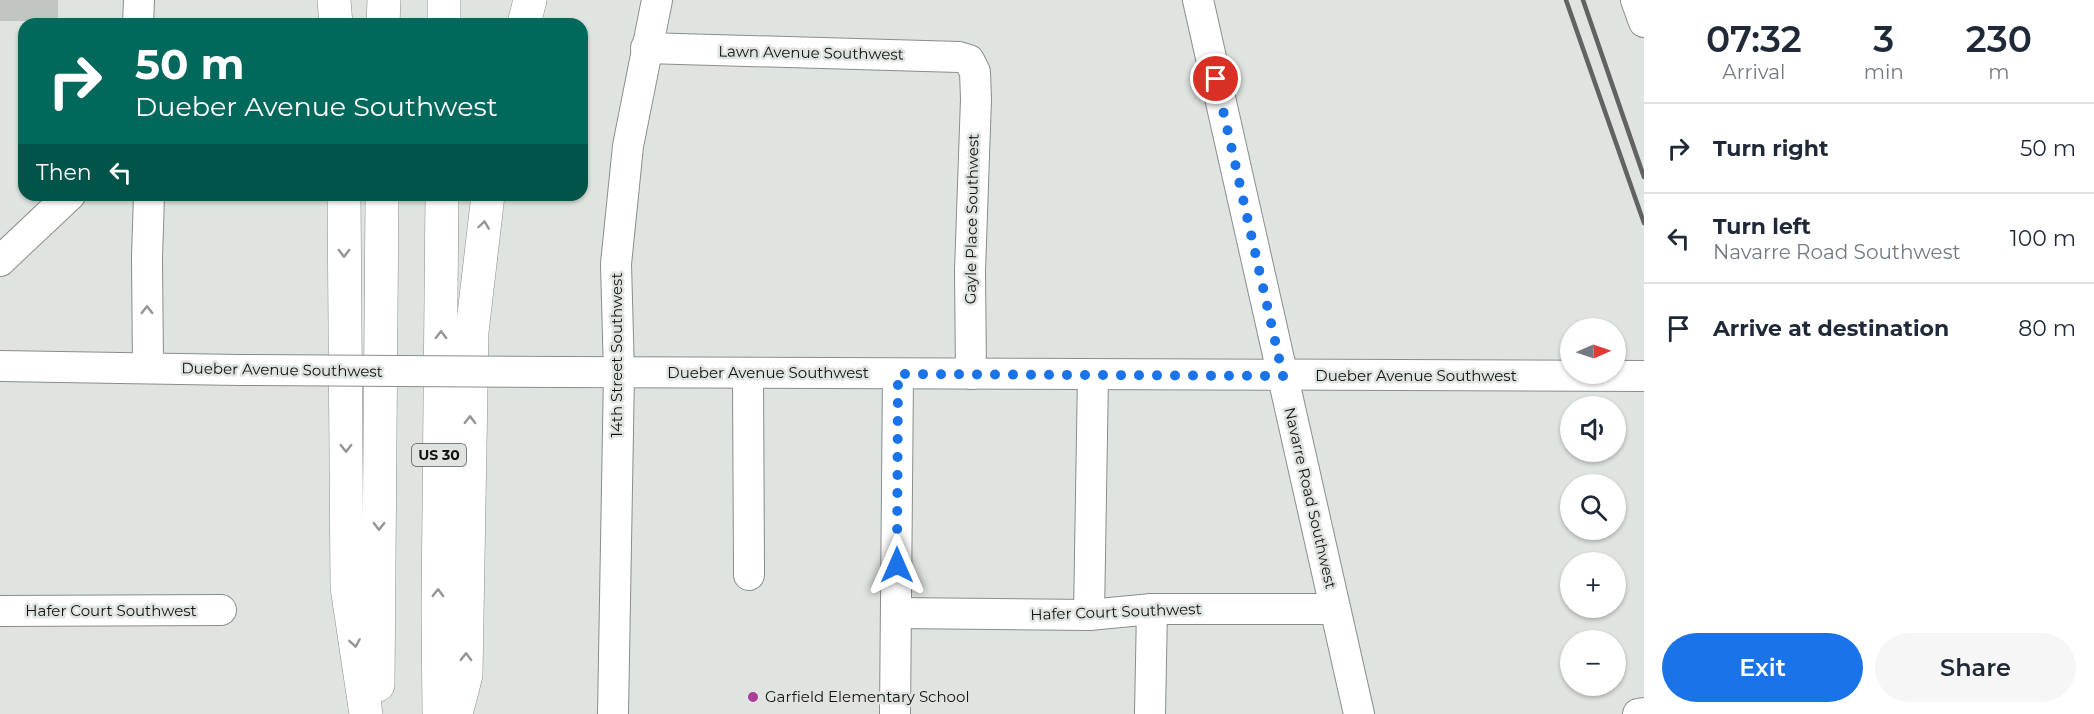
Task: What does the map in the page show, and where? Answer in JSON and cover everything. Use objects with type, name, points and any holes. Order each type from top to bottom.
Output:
[{"type":"highway","points":[[334,0],[336,18]]},
{"type":"highway","points":[[383,18],[384,0]]},
{"type":"highway","points":[[444,0],[444,18]]},
{"type":"highway","points":[[526,18],[530,0]]},
{"type":"highway","points":[[344,201],[347,587],[366,714]]},
{"type":"highway","points":[[377,714],[382,201]]},
{"type":"highway","name":"US 30","points":[[439,714],[442,201]]},
{"type":"highway","points":[[456,714],[466,675],[472,332],[487,201]]},
{"type":"street","points":[[138,18],[139,0]]},
{"type":"street","name":"14th Street Southwest","points":[[613,714],[619,373],[616,264],[628,146],[657,0]]},
{"type":"street","name":"Navarre Road Southwest","points":[[1198,0],[1359,714]]},
{"type":"street","points":[[1636,0],[1644,22]]},
{"type":"street","name":"Lawn Avenue Southwest","points":[[646,48],[958,57],[969,60],[973,64]]},
{"type":"street","name":"Gayle Place Southwest","points":[[971,374],[970,249],[976,99],[973,64]]},
{"type":"street","points":[[0,261],[64,201]]},
{"type":"street","points":[[147,368],[149,201]]},
{"type":"street","name":"Dueber Avenue Southwest","points":[[0,366],[748,374],[1644,376]]},
{"type":"street","points":[[748,374],[749,575]]},
{"type":"street","points":[[895,714],[898,374]]},
{"type":"street","points":[[1089,615],[1093,375]]},
{"type":"street","points":[[1150,714],[1152,609]]},
{"type":"street","name":"Hafer Court Southwest","points":[[897,613],[1089,615],[1152,609],[1335,609]]},
{"type":"street","name":"Hafer Court Southwest","points":[[0,611],[221,610]]},
{"type":"street","points":[[1638,714],[1644,712]]},
{"type":"building","points":[[0,0],[58,0],[58,18],[18,18],[18,21],[0,21]]},
{"type":"railway","points":[[1566,0],[1644,223]]},
{"type":"railway","points":[[1583,0],[1644,177]]},
{"type":"place","name":"Garfield Elementary School","points":[[753,697]]},
{"type":"route","points":[[897,565],[898,374],[1283,376],[1216,79]]}]
